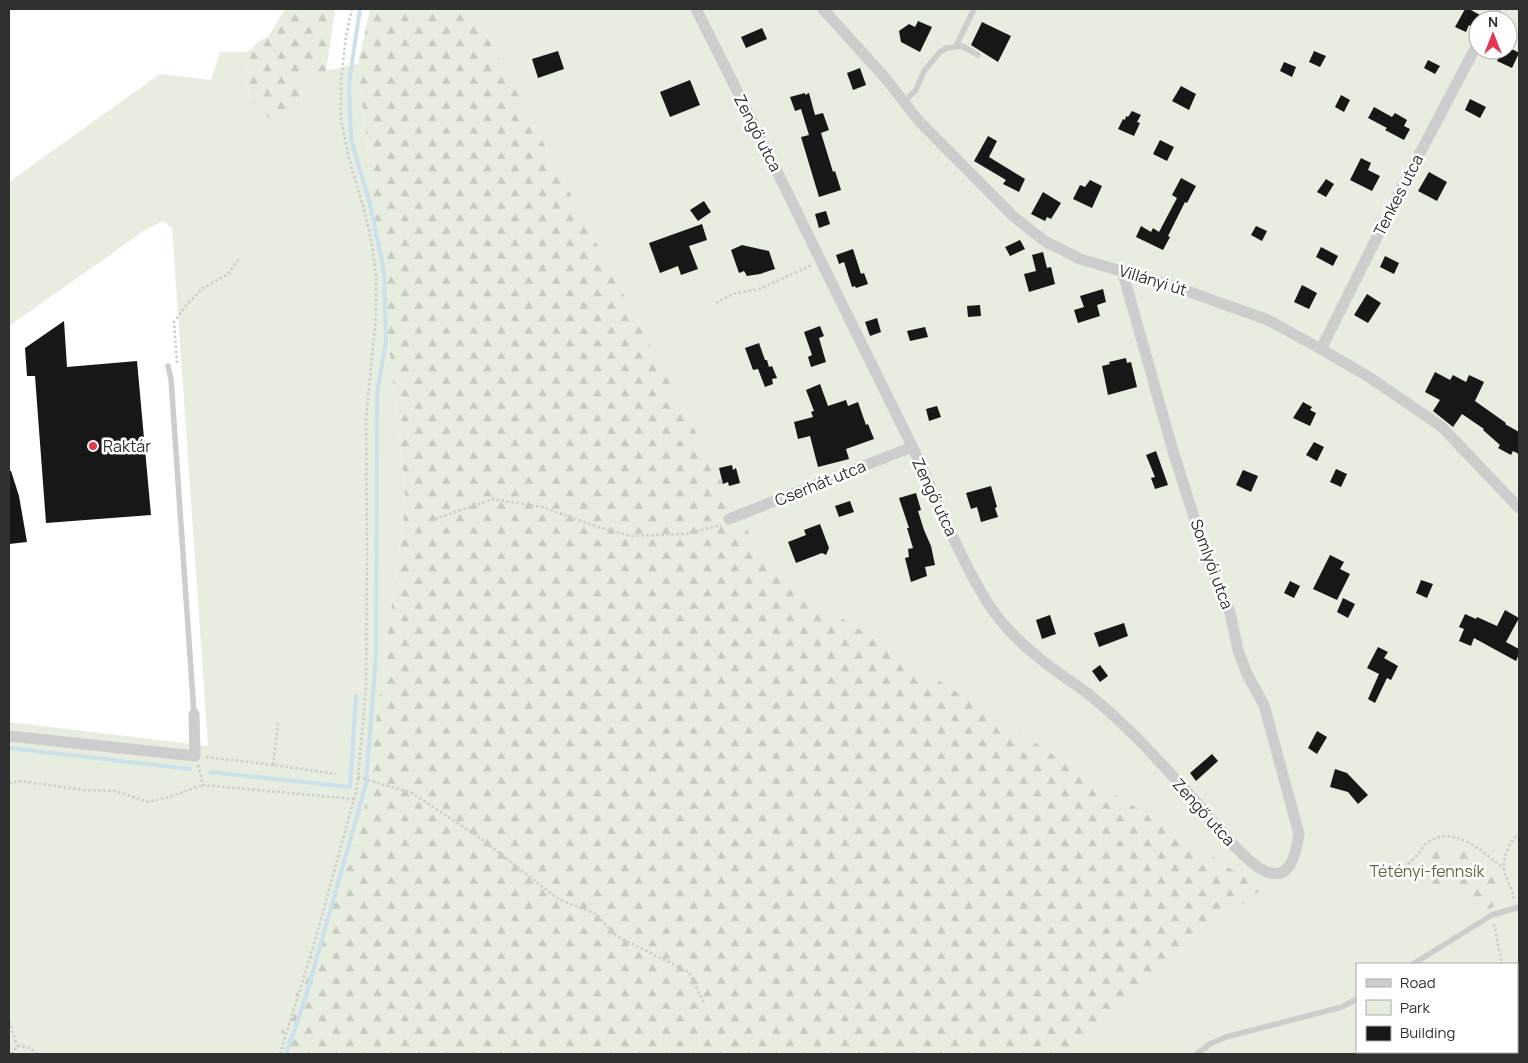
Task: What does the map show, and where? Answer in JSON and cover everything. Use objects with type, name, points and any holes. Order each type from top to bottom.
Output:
[{"type":"street","name":"Zengő utca","points":[[696,9],[912,447],[981,592],[997,616],[1038,658],[1091,696],[1114,716],[1188,793],[1236,848],[1259,867],[1271,873],[1281,872],[1291,865],[1295,856]]},
{"type":"street","name":"Villányi út","points":[[823,9],[904,101],[918,120],[1014,217],[1035,234],[1056,248],[1080,259],[1170,285],[1268,320],[1321,349],[1369,377],[1442,427],[1519,508]]},
{"type":"street","name":"Tenkes utca","points":[[1321,349],[1390,210],[1469,60]]},
{"type":"street","name":"Somlyói utca","points":[[1122,270],[1159,408],[1207,558],[1230,613],[1238,650],[1247,674],[1264,705],[1299,834],[1295,856]]},
{"type":"street","name":"Cserhát utca","points":[[729,519],[912,447]]},
{"type":"street","points":[[9,736],[195,756],[194,714]]},
{"type":"lane","points":[[956,46],[974,9]]},
{"type":"lane","points":[[904,101],[916,90],[924,71],[932,59],[946,48],[962,46],[978,55]]},
{"type":"lane","points":[[168,366],[171,379],[194,714]]},
{"type":"lane","points":[[1415,963],[1492,915],[1519,907]]},
{"type":"lane","points":[[1197,1054],[1210,1044],[1226,1036],[1342,1007],[1356,1000]]},
{"type":"path","points":[[280,1054],[354,799],[358,777],[366,689],[366,419],[376,316],[376,277],[372,244],[349,159],[342,119],[341,81],[346,36],[352,9]]},
{"type":"path","points":[[177,371],[174,322],[186,305],[203,288],[228,274],[239,259]]},
{"type":"path","points":[[716,303],[733,294],[759,289],[820,261]]},
{"type":"path","points":[[435,519],[493,499],[542,507],[631,536],[686,534],[719,526],[729,519]]},
{"type":"path","points":[[272,764],[278,723]]},
{"type":"path","points":[[203,785],[195,756],[272,764],[336,774]]},
{"type":"path","points":[[358,777],[412,793],[480,838],[558,899],[596,914],[616,936],[689,972],[704,1003]]},
{"type":"path","points":[[9,784],[20,782],[84,790],[114,791],[149,802],[203,785],[354,799]]},
{"type":"path","points":[[1504,869],[1509,844],[1519,834]]},
{"type":"path","points":[[1394,878],[1426,844],[1440,837],[1458,838],[1481,850],[1504,869],[1513,894],[1512,908]]},
{"type":"path","points":[[1492,915],[1502,963]]},
{"type":"path","points":[[9,1021],[17,1046],[12,1054]]},
{"type":"path","points":[[17,1046],[28,1047],[38,1054]]},
{"type":"green space","points":[[285,9],[331,9],[335,11],[326,71],[301,76],[302,110],[278,127],[249,98],[245,52],[251,50],[256,43],[269,36]]},
{"type":"green space","points":[[370,9],[473,9],[769,571],[1262,889],[1227,916],[1073,1054],[273,1054],[363,819],[406,500],[358,64]]},
{"type":"green space","name":"Tétényi-fennsík","points":[[473,9],[1519,9],[1519,1054],[1073,1054],[1227,916],[1261,889],[769,571]]},
{"type":"green space","points":[[220,52],[245,52],[249,98],[302,110],[301,76],[358,64],[406,500],[363,819],[273,1054],[9,1054],[9,722],[208,746],[172,228],[163,221],[145,230],[9,326],[9,182],[160,74],[211,80]]},
{"type":"green space","name":"Tétényi-fennsík","points":[[1450,846],[1475,855],[1494,874],[1499,893],[1493,907],[1480,913],[1470,908],[1465,894],[1460,887],[1446,886],[1428,889],[1420,884],[1415,877],[1414,871],[1423,858],[1436,849]]},
{"type":"building","points":[[1465,9],[1471,10],[1468,10],[1468,27],[1466,32],[1455,27]]},
{"type":"building","points":[[918,21],[932,27],[920,52],[901,42],[899,31],[909,24],[915,27]]},
{"type":"building","points":[[982,22],[1011,36],[998,62],[971,45]]},
{"type":"building","points":[[762,28],[767,39],[746,48],[741,37]]},
{"type":"building","points":[[558,51],[564,69],[538,78],[532,59]]},
{"type":"building","points":[[1314,51],[1326,56],[1320,67],[1309,62]]},
{"type":"building","points":[[1428,60],[1440,66],[1435,74],[1424,68]]},
{"type":"building","points":[[1497,60],[1516,60],[1512,68]]},
{"type":"building","points":[[1284,62],[1296,67],[1292,77],[1280,71]]},
{"type":"building","points":[[860,68],[866,85],[853,90],[847,73]]},
{"type":"building","points":[[690,80],[700,105],[670,117],[660,92]]},
{"type":"building","points":[[1181,86],[1196,94],[1189,110],[1172,101]]},
{"type":"building","points":[[805,93],[805,95],[809,93],[815,115],[823,113],[829,130],[821,133],[833,172],[835,171],[841,190],[819,197],[801,137],[809,135],[801,109],[795,111],[790,97]]},
{"type":"building","points":[[1341,95],[1350,100],[1344,112],[1335,107]]},
{"type":"building","points":[[1470,99],[1486,107],[1480,118],[1465,110]]},
{"type":"building","points":[[1374,107],[1392,117],[1395,113],[1407,120],[1404,126],[1410,129],[1404,140],[1368,118]]},
{"type":"building","points":[[1132,111],[1141,115],[1137,122],[1140,123],[1134,136],[1118,129],[1123,119],[1125,120],[1126,116],[1128,117]]},
{"type":"building","points":[[988,136],[997,141],[989,157],[1025,179],[1019,192],[1003,184],[1006,180],[974,161]]},
{"type":"building","points":[[1160,140],[1174,147],[1167,161],[1153,154]]},
{"type":"building","points":[[1361,158],[1371,163],[1368,170],[1380,176],[1372,191],[1350,180]]},
{"type":"building","points":[[1429,172],[1447,182],[1437,201],[1418,191]]},
{"type":"building","points":[[1181,178],[1196,186],[1187,203],[1185,202],[1163,250],[1136,237],[1141,226],[1151,232],[1153,228],[1159,232],[1177,198],[1172,195]]},
{"type":"building","points":[[1326,179],[1334,184],[1326,197],[1317,192]]},
{"type":"building","points":[[1090,180],[1102,186],[1092,208],[1073,199],[1080,185],[1085,187]]},
{"type":"building","points":[[1043,192],[1061,203],[1051,219],[1047,217],[1045,221],[1031,214]]},
{"type":"building","points":[[704,201],[711,212],[698,221],[690,210]]},
{"type":"building","points":[[826,211],[830,224],[819,228],[815,214]]},
{"type":"building","points":[[702,224],[707,240],[689,246],[698,269],[681,275],[678,266],[660,273],[649,243]]},
{"type":"building","points":[[1256,226],[1267,231],[1262,241],[1251,235]]},
{"type":"building","points":[[1020,240],[1025,249],[1010,256],[1005,247]]},
{"type":"building","points":[[742,245],[769,251],[775,269],[747,276],[744,271],[739,273],[731,250]]},
{"type":"building","points":[[1321,247],[1338,256],[1333,266],[1316,257]]},
{"type":"building","points":[[853,249],[861,274],[864,273],[868,284],[856,288],[855,286],[852,287],[844,262],[839,264],[836,255]]},
{"type":"building","points":[[1043,252],[1047,268],[1051,267],[1055,284],[1029,292],[1024,274],[1036,271],[1032,255]]},
{"type":"building","points":[[1385,256],[1399,263],[1394,274],[1380,267]]},
{"type":"building","points":[[1302,285],[1317,293],[1309,309],[1294,302]]},
{"type":"building","points":[[1103,289],[1106,302],[1097,305],[1100,316],[1078,323],[1074,310],[1084,307],[1080,296]]},
{"type":"building","points":[[1367,294],[1381,303],[1368,323],[1354,315]]},
{"type":"building","points":[[980,305],[981,316],[968,317],[967,306]]},
{"type":"building","points":[[877,318],[881,332],[870,336],[865,322]]},
{"type":"building","name":"Raktár","points":[[64,321],[67,367],[137,361],[151,515],[46,523],[35,376],[27,376],[25,348]]},
{"type":"building","points":[[820,326],[824,336],[819,338],[826,362],[811,367],[808,357],[812,355],[804,332]]},
{"type":"building","points":[[925,327],[928,337],[910,341],[907,331]]},
{"type":"building","points":[[759,343],[765,360],[767,360],[769,367],[772,366],[777,378],[772,379],[773,384],[765,387],[758,369],[753,370],[745,348]]},
{"type":"building","points":[[1126,358],[1127,363],[1131,362],[1137,387],[1108,395],[1102,366],[1110,364],[1109,362]]},
{"type":"building","points":[[1435,372],[1450,380],[1453,375],[1466,382],[1469,375],[1484,382],[1475,401],[1505,424],[1519,432],[1519,454],[1513,451],[1511,455],[1498,448],[1500,445],[1484,429],[1462,414],[1453,427],[1433,411],[1440,400],[1425,392]]},
{"type":"building","points":[[820,384],[828,406],[846,400],[848,406],[858,402],[866,425],[868,424],[874,439],[846,449],[849,459],[818,467],[810,436],[798,439],[794,422],[813,417],[811,412],[814,411],[806,390]]},
{"type":"building","points":[[1303,402],[1312,407],[1310,410],[1316,413],[1310,426],[1293,418]]},
{"type":"building","points":[[937,406],[941,417],[929,421],[926,409]]},
{"type":"building","points":[[1314,442],[1324,447],[1317,461],[1306,455]]},
{"type":"building","points":[[1156,451],[1168,485],[1155,489],[1151,478],[1155,477],[1146,455]]},
{"type":"building","points":[[732,465],[733,470],[736,468],[740,483],[729,486],[728,482],[723,484],[719,468]]},
{"type":"building","points":[[1336,469],[1347,474],[1341,487],[1330,482]]},
{"type":"building","points":[[1243,470],[1258,476],[1251,492],[1236,485]]},
{"type":"building","points":[[9,471],[11,471],[19,496],[27,542],[9,544]]},
{"type":"building","points":[[991,486],[998,517],[981,522],[977,507],[971,509],[966,493]]},
{"type":"building","points":[[916,493],[921,510],[918,511],[931,546],[935,565],[925,567],[927,576],[911,582],[905,558],[909,557],[908,549],[913,548],[907,528],[909,528],[899,498]]},
{"type":"building","points":[[850,501],[854,512],[839,517],[835,506]]},
{"type":"building","points":[[820,524],[829,548],[826,555],[822,553],[796,563],[788,542],[806,535],[804,530]]},
{"type":"building","points":[[1330,555],[1344,562],[1340,569],[1350,574],[1337,600],[1313,589]]},
{"type":"building","points":[[1421,580],[1433,584],[1427,598],[1416,593]]},
{"type":"building","points":[[1290,581],[1300,586],[1294,598],[1284,593]]},
{"type":"building","points":[[1343,598],[1355,604],[1348,618],[1337,612]]},
{"type":"building","points":[[1505,610],[1519,618],[1506,642],[1519,649],[1516,661],[1474,638],[1471,646],[1459,641],[1464,629],[1459,627],[1465,614],[1497,626]]},
{"type":"building","points":[[1050,615],[1056,634],[1042,639],[1036,620]]},
{"type":"building","points":[[1124,623],[1128,636],[1099,647],[1094,633]]},
{"type":"building","points":[[1378,647],[1388,652],[1384,658],[1398,666],[1391,680],[1387,678],[1375,703],[1368,699],[1379,674],[1367,668]]},
{"type":"building","points":[[1100,665],[1108,676],[1100,682],[1092,671]]},
{"type":"building","points":[[1317,731],[1327,737],[1317,754],[1308,748]]},
{"type":"building","points":[[1212,754],[1218,761],[1196,781],[1190,773]]},
{"type":"building","points":[[1335,769],[1347,773],[1368,795],[1358,804],[1348,792],[1330,787]]},
{"type":"waterway","points":[[286,1054],[306,996],[366,784],[376,656],[377,393],[386,341],[384,272],[370,204],[351,139],[349,83],[360,9]]},
{"type":"waterway","points":[[210,772],[350,787],[356,696]]},
{"type":"waterway","points":[[9,748],[190,769]]},
{"type":"place","name":"Raktár","points":[[93,446]]}]
